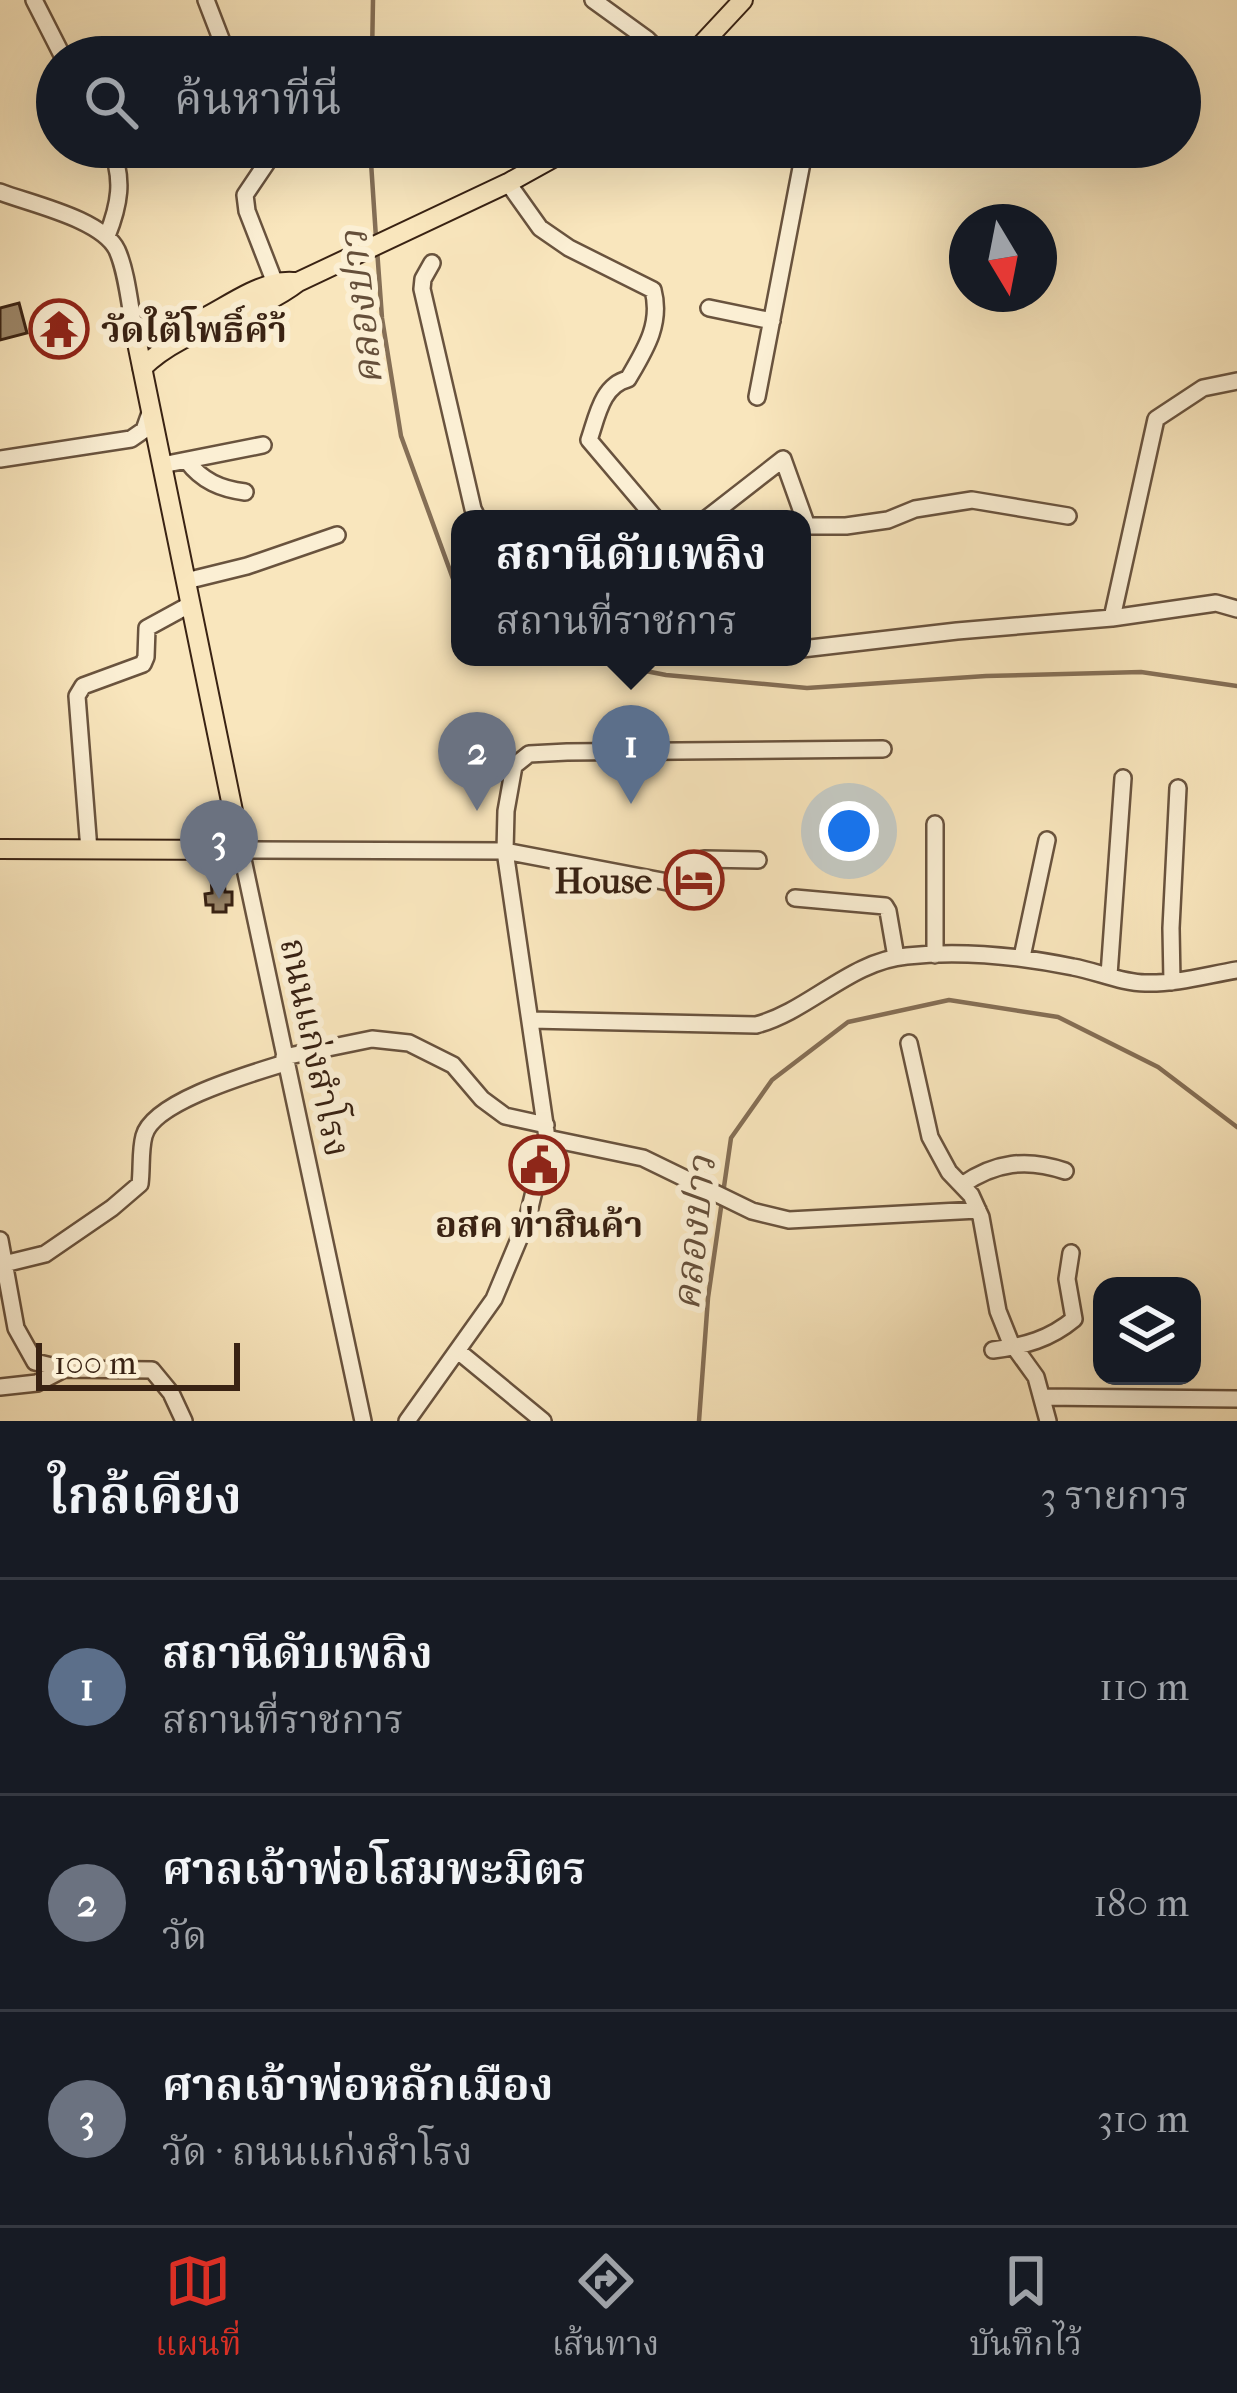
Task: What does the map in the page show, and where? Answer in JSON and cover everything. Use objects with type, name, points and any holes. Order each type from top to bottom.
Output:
[{"type":"main road","points":[[711,36],[743,0]]},
{"type":"main road","points":[[142,368],[176,344],[535,168]]},
{"type":"main road","points":[[135,333],[172,332],[275,283],[298,282]]},
{"type":"main road","name":"ถนนแก่งสำโรง","points":[[135,333],[241,850]]},
{"type":"main road","points":[[0,849],[241,850]]},
{"type":"street","points":[[34,0],[52,36]]},
{"type":"street","points":[[206,0],[220,36]]},
{"type":"street","points":[[593,0],[643,36]]},
{"type":"street","points":[[107,236],[120,203],[116,168]]},
{"type":"street","points":[[263,168],[245,195],[275,283]]},
{"type":"street","points":[[757,397],[801,168]]},
{"type":"street","points":[[508,183],[540,227],[554,238],[652,290],[658,309],[646,347],[628,379],[616,382],[605,396],[589,440],[648,510]]},
{"type":"street","points":[[0,193],[87,224],[107,236],[119,254],[135,333]]},
{"type":"street","points":[[432,263],[422,289],[474,510]]},
{"type":"street","points":[[709,308],[772,321]]},
{"type":"street","points":[[1112,618],[1156,419],[1203,388],[1237,381]]},
{"type":"street","points":[[0,459],[130,439],[144,430],[151,410]]},
{"type":"street","points":[[130,439],[145,445],[161,462],[263,445]]},
{"type":"street","points":[[718,510],[783,459],[801,510]]},
{"type":"street","points":[[187,460],[203,478],[245,492]]},
{"type":"street","points":[[811,526],[888,520],[915,509],[972,500],[1068,516]]},
{"type":"street","points":[[186,581],[337,536]]},
{"type":"street","points":[[811,648],[1216,603],[1237,609]]},
{"type":"street","points":[[88,850],[77,696],[83,686],[143,664],[147,628],[191,604]]},
{"type":"street","points":[[407,1421],[482,1318],[502,1280],[527,1220],[547,1132],[505,851],[514,766],[529,754],[883,749]]},
{"type":"street","points":[[1109,975],[1123,778]]},
{"type":"street","points":[[1172,982],[1178,788]]},
{"type":"street","points":[[935,824],[935,955]]},
{"type":"street","points":[[1022,957],[1047,840]]},
{"type":"street","points":[[241,850],[505,851],[699,888],[704,859],[758,860]]},
{"type":"street","name":"ถนนแก่งสำโรง","points":[[241,850],[363,1421]]},
{"type":"street","points":[[795,898],[885,906],[896,957]]},
{"type":"street","points":[[531,1020],[756,1025],[788,1014],[830,986],[896,957],[1022,957],[1140,984],[1237,970]]},
{"type":"street","points":[[3,1265],[45,1254],[140,1184],[144,1133],[159,1115],[217,1085],[285,1060],[372,1039],[410,1042],[453,1065],[482,1099],[505,1115],[547,1132],[644,1158],[752,1210],[790,1220],[978,1210]]},
{"type":"street","points":[[909,1042],[930,1137],[978,1210],[998,1311],[1036,1377],[1048,1421]]},
{"type":"street","points":[[962,1185],[982,1171],[1012,1163],[1032,1162],[1065,1171]]},
{"type":"street","points":[[0,1240],[16,1328],[35,1362],[64,1369],[152,1370],[171,1393],[184,1421]]},
{"type":"street","points":[[994,1350],[1054,1335],[1074,1318],[1067,1279],[1071,1253]]},
{"type":"street","points":[[458,1351],[543,1421]]},
{"type":"street","points":[[0,1387],[37,1383],[64,1369]]},
{"type":"street","points":[[1042,1397],[1237,1399]]},
{"type":"building","name":"วัดใต้โพธิ์คำ้","points":[[19,303],[27,333],[0,340],[0,308]]},
{"type":"building","points":[[224,876],[232,905],[226,905],[226,912],[213,912],[205,894],[212,893],[211,877]]},
{"type":"waterway","name":"คลองปาว","points":[[372,36],[373,0]]},
{"type":"waterway","name":"คลองปาว","points":[[371,168],[376,238]]},
{"type":"waterway","name":"คลองปาว","points":[[377,249],[382,318],[401,436],[451,573]]},
{"type":"waterway","name":"คลองปาว","points":[[620,666],[807,688],[1141,672],[1237,686]]},
{"type":"waterway","name":"คลองปาว","points":[[699,1421],[708,1298],[731,1138],[772,1080],[848,1022],[949,1000],[1058,1017],[1158,1067],[1237,1127]]},
{"type":"place","name":"วัดใต้โพธิ์คำ้","points":[[59,329]]},
{"type":"place","name":"สถานีดับเพลิง","points":[[631,804]]},
{"type":"place","name":"ศาลเจ้าพ่อโสมพะมิตร","points":[[477,811]]},
{"type":"place","name":"House","points":[[694,880]]},
{"type":"place","name":"ศาลเจ้าพ่อหลักเมือง","points":[[219,899]]},
{"type":"place","name":"อสค ท่าสินค้า","points":[[539,1165]]}]
